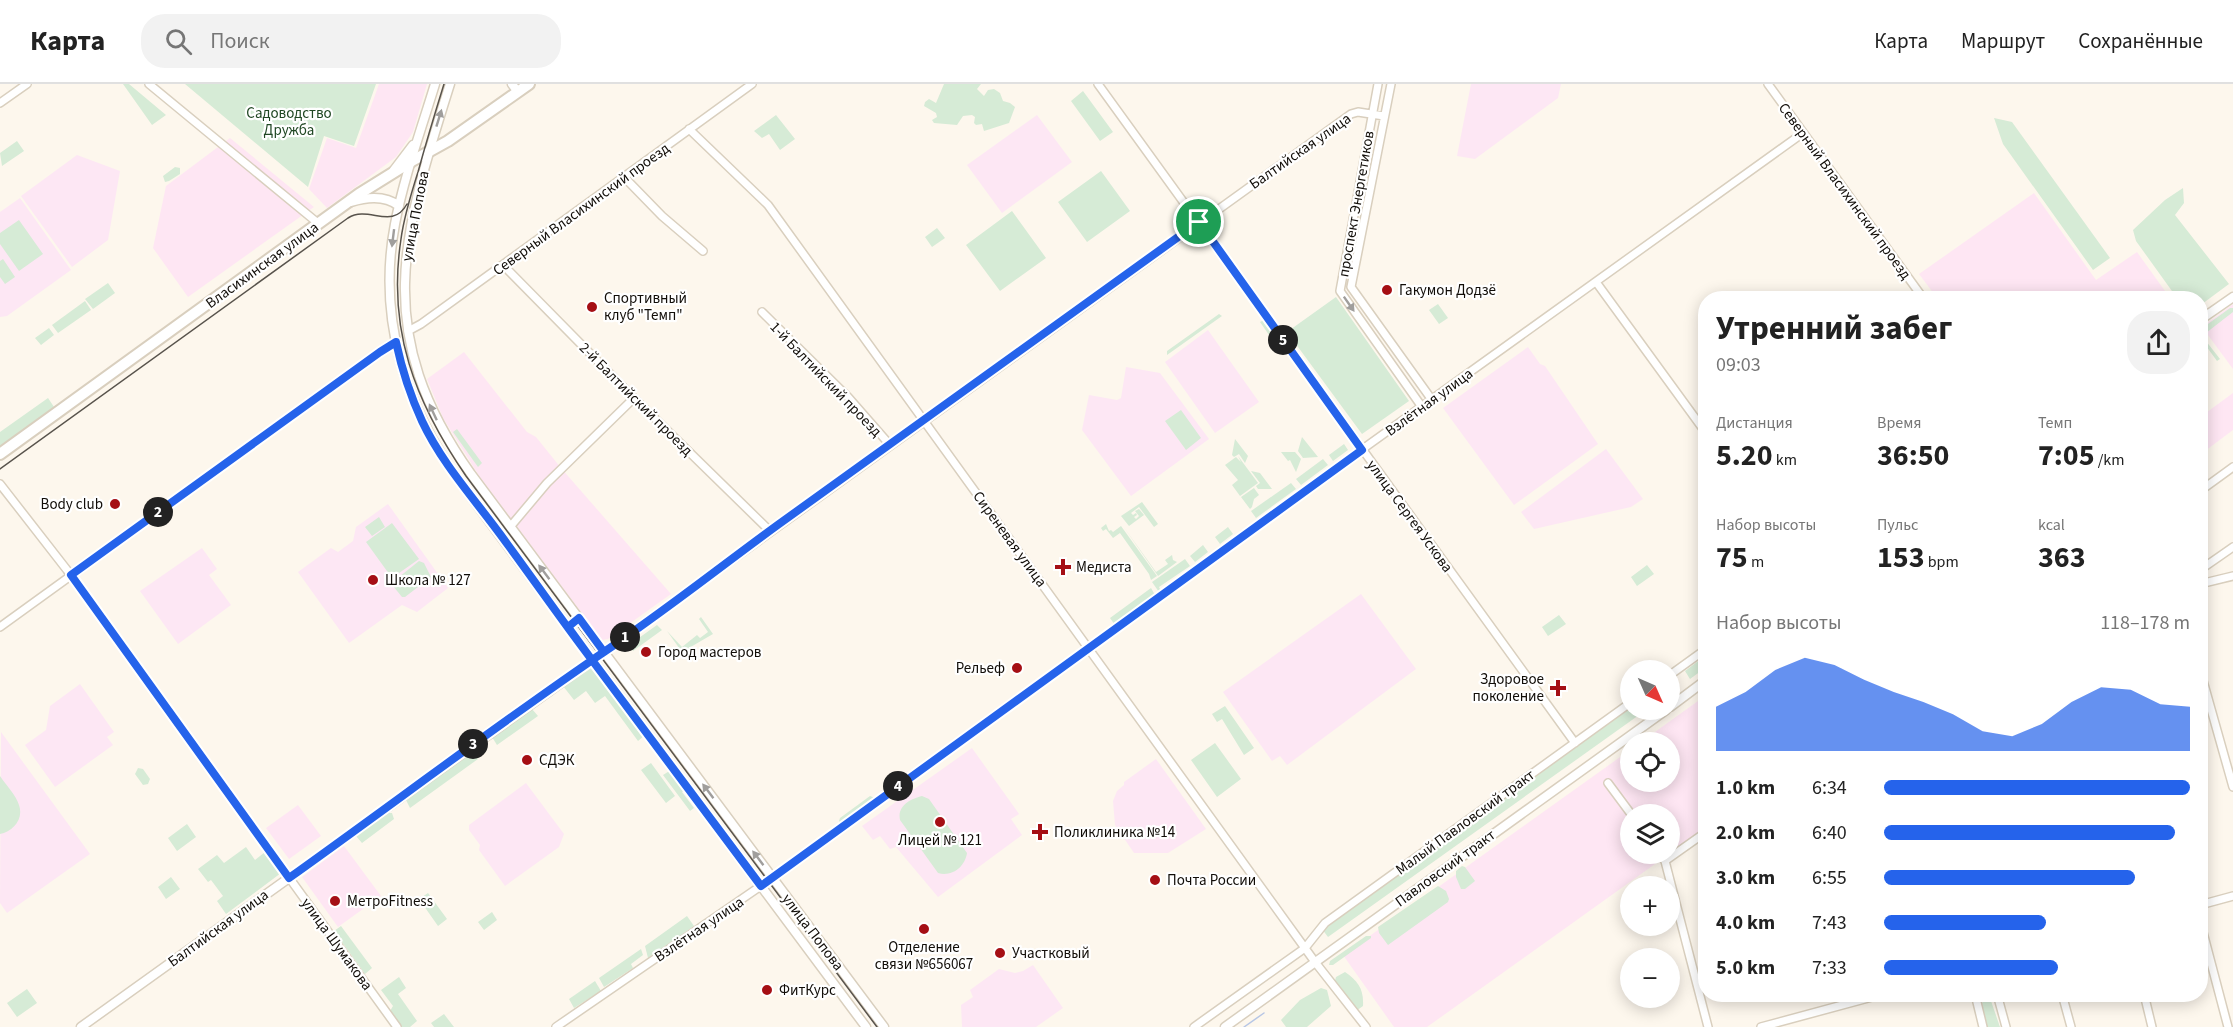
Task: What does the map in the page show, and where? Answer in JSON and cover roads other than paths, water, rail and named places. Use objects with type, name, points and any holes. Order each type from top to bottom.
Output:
[{"type":"highway","name":"Власихинская улица","points":[[0,454],[347,203],[392,172],[441,146],[515,88],[529,84]]},
{"type":"main road","name":"улица Попова","points":[[435,84],[399,206],[390,267],[392,318],[396,342],[414,402],[443,458],[866,1027]]},
{"type":"main road","name":"улица Попова","points":[[450,84],[412,214],[406,254],[404,299],[408,331],[421,381],[435,417],[454,450],[884,1027]]},
{"type":"main road","points":[[392,172],[412,147],[421,131]]},
{"type":"main road","points":[[421,180],[429,161],[441,146]]},
{"type":"main road","points":[[347,203],[363,198],[375,198],[390,200],[399,206]]},
{"type":"main road","points":[[2208,314],[2233,297]]},
{"type":"main road","points":[[568,627],[579,618]]},
{"type":"main road","name":"Балтийская улица","points":[[81,1027],[604,652]]},
{"type":"main road","points":[[1680,700],[1698,686]]},
{"type":"main road","name":"Павловский тракт","points":[[1225,1027],[1652,720]]},
{"type":"street","points":[[0,103],[27,84]]},
{"type":"street","points":[[149,84],[319,224]]},
{"type":"street","name":"Северный Власихинский проезд","points":[[408,331],[625,178],[752,84]]},
{"type":"street","name":"улица Сергея Ускова","points":[[1098,84],[1575,742]]},
{"type":"street","name":"проспект Энергетиков","points":[[1378,84],[1340,291],[1422,407]]},
{"type":"street","name":"проспект Энергетиков","points":[[1391,84],[1351,287],[1432,400]]},
{"type":"street","name":"Северный Власихинский проезд","points":[[1768,84],[1918,291]]},
{"type":"street","name":"Балтийская улица","points":[[604,652],[1351,114],[1358,112],[1384,116]]},
{"type":"street","name":"Сиреневая улица","points":[[689,129],[768,205],[1315,962],[1366,1027]]},
{"type":"street","name":"Взлётная улица","points":[[556,1027],[773,878],[1803,133]]},
{"type":"street","points":[[625,178],[662,216],[703,251]]},
{"type":"street","name":"2-й Балтийский проезд","points":[[503,265],[770,531]]},
{"type":"street","points":[[1596,282],[1698,422]]},
{"type":"street","name":"1-й Балтийский проезд","points":[[762,312],[848,397],[890,445]]},
{"type":"street","points":[[0,627],[396,342]]},
{"type":"street","points":[[1385,355],[1395,348]]},
{"type":"street","points":[[510,526],[547,483],[634,398]]},
{"type":"street","points":[[2208,485],[2233,467]]},
{"type":"street","name":"улица Шумакова","points":[[0,484],[71,575],[397,1027]]},
{"type":"street","points":[[2208,564],[2233,547]]},
{"type":"street","points":[[2208,582],[2233,576]]},
{"type":"street","points":[[1680,668],[1698,655]]},
{"type":"street","points":[[2208,698],[2233,787]]},
{"type":"street","name":"Малый Павловский тракт","points":[[1194,1027],[1305,948],[1325,923],[1620,710]]},
{"type":"street","points":[[1608,783],[1624,804]]},
{"type":"street","points":[[1680,850],[1698,838]]},
{"type":"street","points":[[1666,864],[1698,988]]},
{"type":"street","points":[[2208,902],[2233,896]]},
{"type":"street","points":[[2208,951],[2228,1027]]},
{"type":"street","points":[[1702,1002],[1708,1027]]},
{"type":"street","points":[[1761,1027],[1853,1002]]},
{"type":"street","points":[[1977,1002],[1983,1027]]},
{"type":"street","points":[[1999,1002],[2006,1027]]},
{"type":"street","points":[[2064,1002],[2071,1027]]},
{"type":"street","points":[[2146,1002],[2152,1027]]},
{"type":"waterway","points":[[1244,1027],[1264,1013]]},
{"type":"tram line","points":[[444,84],[406,213],[398,272],[398,304],[402,334],[409,364],[432,421],[466,476],[877,1027]]},
{"type":"tram line","points":[[0,469],[348,218],[364,214],[394,216],[401,212],[407,204]]},
{"type":"place","name":"Гакумон Додзё","points":[[1387,290]]},
{"type":"place","name":"Спортивный клуб \"Темп\"","points":[[592,307]]},
{"type":"place","name":"Body club","points":[[115,504]]},
{"type":"place","name":"Медиста","points":[[1063,567]]},
{"type":"place","name":"Школа № 127","points":[[373,580]]},
{"type":"place","name":"Город мастеров","points":[[646,652]]},
{"type":"place","name":"Рельеф","points":[[1017,668]]},
{"type":"place","name":"Здоровое поколение","points":[[1558,688]]},
{"type":"place","name":"СДЭК","points":[[527,760]]},
{"type":"place","name":"Лицей № 121","points":[[940,822]]},
{"type":"place","name":"Поликлиника №14","points":[[1040,832]]},
{"type":"place","name":"Почта России","points":[[1155,880]]},
{"type":"place","name":"МетроFitness","points":[[335,901]]},
{"type":"place","name":"Отделение связи №656067","points":[[924,929]]},
{"type":"place","name":"Участковый","points":[[1000,953]]},
{"type":"place","name":"ФитКурс","points":[[767,990]]},
{"type":"park label","name":"Садоводство Дружба","points":[[289,122]]}]
